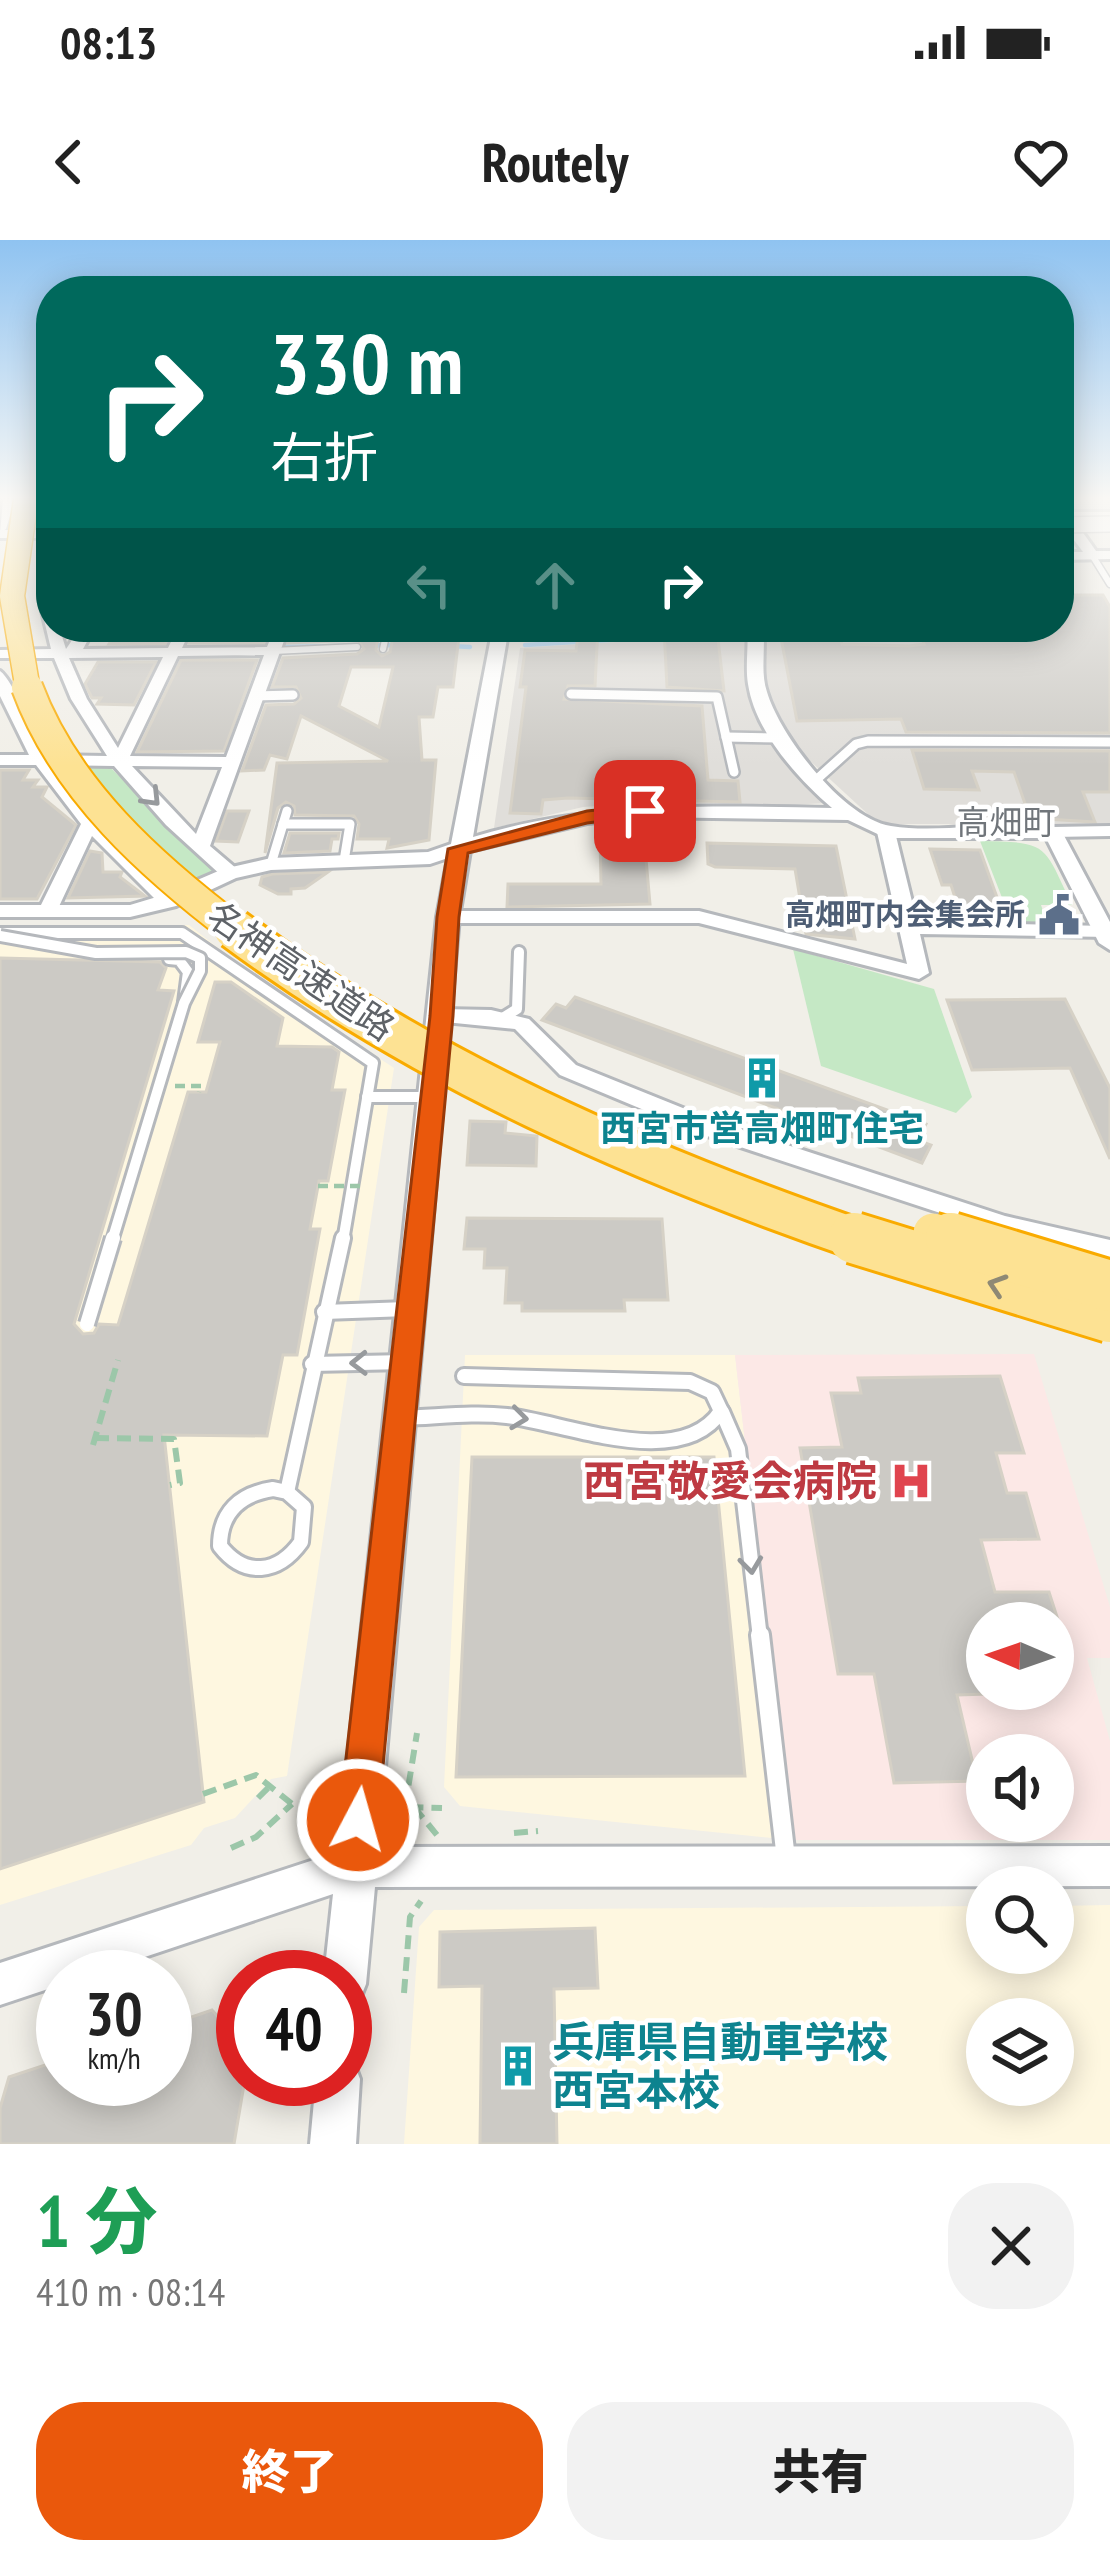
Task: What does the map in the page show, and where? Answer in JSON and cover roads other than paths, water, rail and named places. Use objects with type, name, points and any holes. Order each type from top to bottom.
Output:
[{"type":"highway","name":"名神高速道路","points":[[7,588],[16,666],[30,701],[68,767],[96,802],[207,910],[374,1024],[565,1124],[845,1234],[1110,1317]]},
{"type":"highway","name":"名神高速道路","points":[[28,588],[30,631],[60,709],[125,801],[235,902],[391,1006],[580,1102],[875,1215],[1110,1286]]},
{"type":"street","points":[[60,642],[76,700],[118,761],[230,873]]},
{"type":"street","points":[[65,653],[75,642]]},
{"type":"street","points":[[118,761],[178,642]]},
{"type":"street","points":[[200,848],[276,642]]},
{"type":"street","points":[[348,1950],[442,1016],[448,917],[498,642]]},
{"type":"street","points":[[754,642],[756,687],[780,738],[863,825],[886,832],[1110,830]]},
{"type":"street","points":[[0,654],[273,651]]},
{"type":"street","points":[[0,675],[38,760],[89,825],[168,901]]},
{"type":"street","points":[[3,765],[24,732]]},
{"type":"street","points":[[3,765],[38,760],[232,762]]},
{"type":"street","points":[[0,911],[130,911],[168,901],[230,873],[271,864],[430,858],[587,817],[645,811],[850,814]]},
{"type":"street","points":[[48,911],[89,825]]},
{"type":"street","points":[[448,917],[699,917],[920,973],[886,832]]},
{"type":"street","points":[[909,928],[1107,937],[1053,832]]},
{"type":"street","points":[[442,1016],[522,1024],[568,1070],[712,1130],[1004,1225],[1110,1250]]},
{"type":"street","points":[[0,1984],[354,1867],[1110,1865]]},
{"type":"street","points":[[333,2144],[336,2106]]},
{"type":"lane","points":[[383,646],[384,642]]},
{"type":"lane","points":[[273,651],[357,647]]},
{"type":"lane","points":[[571,694],[718,697],[734,772]]},
{"type":"lane","points":[[254,696],[293,695]]},
{"type":"lane","points":[[726,737],[780,738]]},
{"type":"lane","points":[[816,780],[856,744],[868,741],[1110,742]]},
{"type":"lane","points":[[271,864],[287,811]]},
{"type":"lane","points":[[283,824],[350,824],[344,860]]},
{"type":"lane","points":[[0,935],[113,939],[182,933],[373,1064],[336,1280],[324,1312],[287,1492]]},
{"type":"lane","points":[[0,935],[96,952],[186,952],[200,958],[200,971],[184,1003]]},
{"type":"lane","points":[[501,1019],[517,1009],[519,952]]},
{"type":"lane","points":[[87,1324],[184,1003],[188,971],[179,959],[169,959]]},
{"type":"lane","points":[[367,1097],[433,1097]]},
{"type":"lane","points":[[324,1312],[412,1309]]},
{"type":"lane","points":[[312,1364],[407,1362]]},
{"type":"lane","points":[[464,1376],[690,1382],[712,1392],[738,1449],[787,1868]]},
{"type":"lane","points":[[402,1418],[503,1415],[604,1434],[681,1442],[707,1433],[721,1411]]},
{"type":"lane","points":[[258,1491],[287,1492],[304,1508],[307,1519],[307,1531],[295,1554],[258,1571],[234,1564],[220,1546],[219,1533],[231,1507],[258,1491]]},
{"type":"waterway","points":[[525,645],[575,642]]},
{"type":"waterway","points":[[281,647],[399,645]]},
{"type":"waterway","points":[[450,646],[470,647]]},
{"type":"waterway","points":[[89,649],[226,647]]},
{"type":"place","name":"高畑町内会集会所","points":[[1059,915]]},
{"type":"place","name":"西宮市営高畑町住宅","points":[[762,1078]]},
{"type":"place","name":"西宮敬愛会病院","points":[[911,1481]]},
{"type":"place","name":"兵庫県自動車学校 西宮本校","points":[[518,2066]]},
{"type":"district","name":"高畑町","points":[[1006,822]]}]
